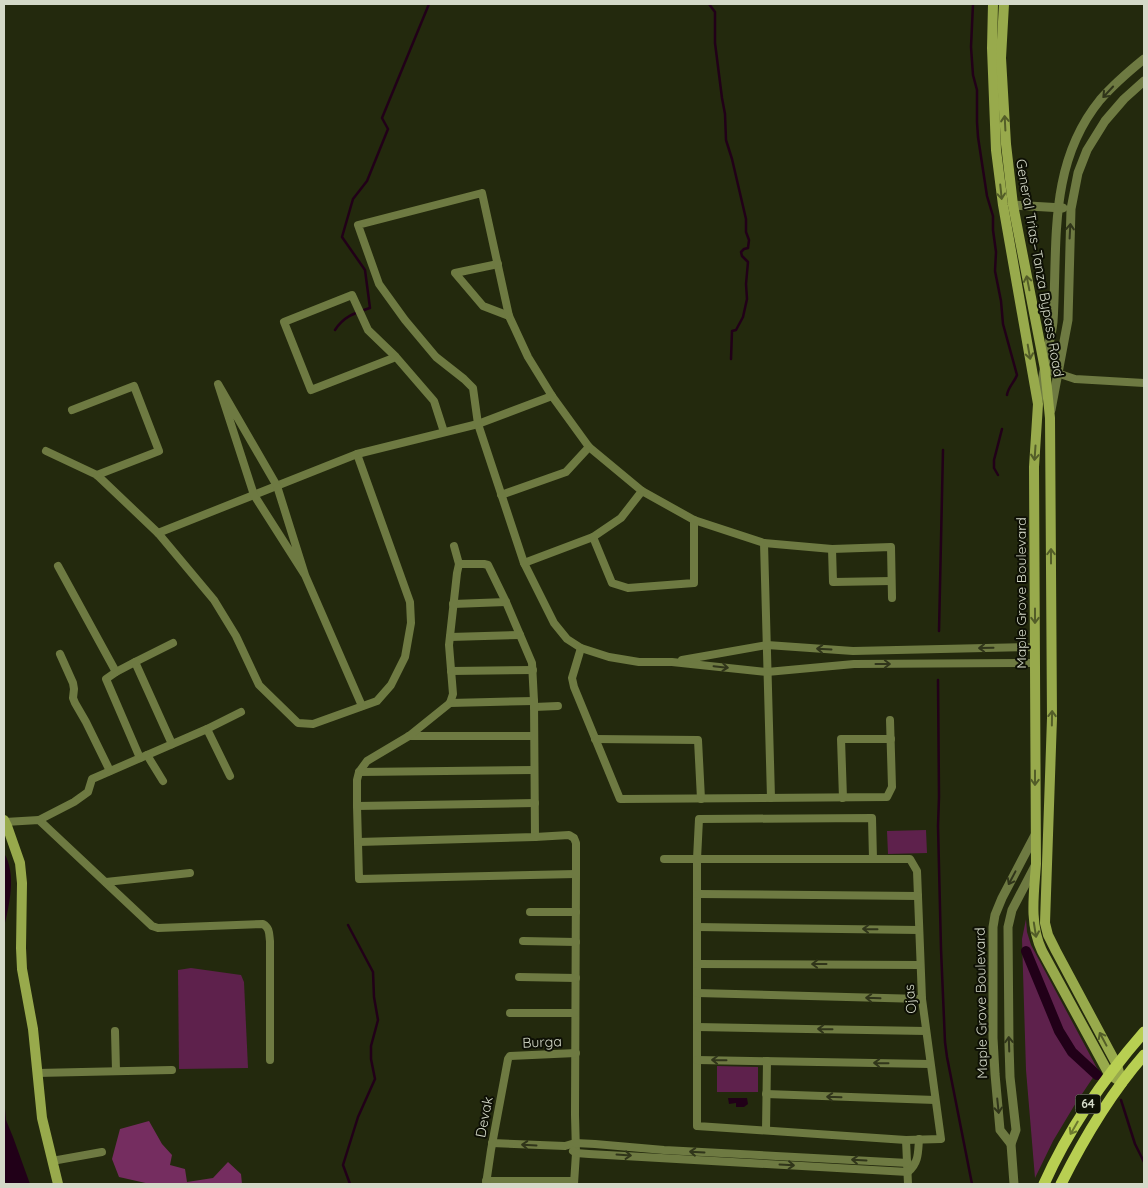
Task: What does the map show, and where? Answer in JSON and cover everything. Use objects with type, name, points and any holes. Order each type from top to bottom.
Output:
[{"type":"main road","name":"General Trias–Tanza Bypass Road","points":[[993,4],[992,48],[996,150],[1003,205],[1038,404]]},
{"type":"main road","name":"General Trias–Tanza Bypass Road","points":[[1004,4],[1001,58],[1006,144],[1013,205],[1044,369],[1050,418]]},
{"type":"main road","name":"Maple Grove Boulevard","points":[[1035,835],[1034,467],[1038,404]]},
{"type":"main road","points":[[1050,418],[1052,718],[1045,922],[1046,930],[1113,1070]]},
{"type":"main road","points":[[4,821],[20,863],[22,883],[22,969],[33,1029],[42,1118],[58,1184]]},
{"type":"main road","points":[[1035,835],[1034,923],[1037,939],[1047,961],[1122,1084]]},
{"type":"main road","name":"64","points":[[1044,1184],[1089,1103],[1144,1032]]},
{"type":"main road","name":"64","points":[[1061,1184],[1110,1098],[1144,1056]]},
{"type":"street","name":"Maple Grove Boulevard","points":[[1038,404],[1053,325],[1058,208],[1061,183],[1066,164],[1081,127],[1100,100],[1144,59]]},
{"type":"street","points":[[1050,418],[1068,320],[1071,209],[1078,173],[1091,141],[1113,110],[1144,81]]},
{"type":"street","points":[[892,598],[891,547],[832,549],[764,544],[694,520],[642,491],[589,447],[552,396],[528,357],[509,316],[482,193],[358,225],[379,284],[404,320],[436,357],[473,388],[478,424],[524,563],[554,623],[567,639],[581,648],[619,659],[639,662],[672,662],[767,672],[854,664],[1035,663]]},
{"type":"street","points":[[1013,205],[1071,209]]},
{"type":"street","points":[[498,264],[455,273],[483,306],[509,316]]},
{"type":"street","points":[[396,357],[311,390],[284,322],[352,296],[368,330],[396,357],[434,401],[444,432]]},
{"type":"street","points":[[1044,369],[1075,379],[1144,383]]},
{"type":"street","points":[[305,575],[254,495],[218,384],[277,486],[305,575],[362,706]]},
{"type":"street","points":[[72,410],[134,386],[160,451],[97,475]]},
{"type":"street","points":[[158,533],[357,454],[478,424],[552,396]]},
{"type":"street","points":[[501,495],[566,472],[589,447]]},
{"type":"street","points":[[46,451],[97,475],[158,533],[214,600],[236,636],[259,685],[298,723],[313,724],[377,701],[391,685],[405,657],[411,622],[410,602],[357,454]]},
{"type":"street","points":[[524,563],[593,537],[621,518],[642,491]]},
{"type":"street","points":[[593,537],[612,583],[628,588],[694,584],[694,520]]},
{"type":"street","points":[[764,544],[771,798]]},
{"type":"street","points":[[454,546],[459,564],[456,573],[449,646],[453,694],[450,703],[409,736],[367,761],[359,772],[357,780],[359,879],[576,874]]},
{"type":"street","points":[[832,549],[833,582],[891,581]]},
{"type":"street","points":[[459,564],[488,565],[532,663],[536,837]]},
{"type":"street","points":[[58,566],[116,672]]},
{"type":"street","points":[[453,604],[506,602]]},
{"type":"street","points":[[450,637],[520,635]]},
{"type":"street","points":[[163,781],[144,757],[106,681],[107,678],[116,672],[173,643]]},
{"type":"street","points":[[672,662],[767,645],[854,651],[1035,647]]},
{"type":"street","points":[[581,648],[572,678],[574,687],[620,799],[887,797],[892,787],[890,720]]},
{"type":"street","points":[[854,651],[854,664]]},
{"type":"street","points":[[60,654],[73,683],[75,703],[110,771]]},
{"type":"street","points":[[135,662],[172,744]]},
{"type":"street","points":[[451,671],[533,670]]},
{"type":"street","points":[[450,703],[558,706]]},
{"type":"street","points":[[4,821],[40,820],[74,802],[88,792],[92,780],[241,712]]},
{"type":"street","points":[[206,729],[230,776]]},
{"type":"street","points":[[409,736],[534,736]]},
{"type":"street","points":[[844,798],[841,739],[891,738]]},
{"type":"street","points":[[595,739],[698,740],[701,798]]},
{"type":"street","points":[[359,772],[534,770]]},
{"type":"street","points":[[357,806],[535,803]]},
{"type":"street","points":[[565,1146],[576,1153],[908,1172],[917,1160],[919,1139],[906,1140],[697,1126],[697,859],[699,820],[872,818],[873,859],[697,859],[664,859]]},
{"type":"street","points":[[40,820],[152,926],[158,928],[263,924],[267,926],[270,941],[270,1060]]},
{"type":"street","points":[[358,842],[569,835],[574,838],[576,843],[576,1153],[574,1183],[486,1183]]},
{"type":"street","name":"Maple Grove Boulevard","points":[[1011,1144],[1000,1130],[995,1074],[993,1038],[993,927],[995,915],[1002,898],[1035,835]]},
{"type":"street","name":"Ojas","points":[[873,859],[910,858],[917,870],[922,999],[940,1139],[919,1139]]},
{"type":"street","name":"Maple Grove Boulevard","points":[[1014,1184],[1011,1144],[1016,1130],[1010,1077],[1008,926],[1012,910],[1036,864]]},
{"type":"street","points":[[106,882],[190,873]]},
{"type":"street","points":[[697,894],[918,896]]},
{"type":"street","points":[[530,912],[576,912]]},
{"type":"street","points":[[697,927],[919,930]]},
{"type":"street","points":[[523,941],[576,942]]},
{"type":"street","points":[[697,964],[920,965]]},
{"type":"street","points":[[519,978],[576,978]]},
{"type":"street","points":[[697,993],[922,999]]},
{"type":"street","points":[[510,1013],[576,1013]]},
{"type":"street","points":[[697,1027],[926,1031]]},
{"type":"street","points":[[115,1031],[116,1071]]},
{"type":"street","name":"Burga","points":[[510,1056],[576,1053]]},
{"type":"street","name":"Devak","points":[[486,1183],[492,1143],[510,1056]]},
{"type":"street","points":[[697,1060],[930,1064]]},
{"type":"street","points":[[766,1130],[767,1061]]},
{"type":"street","points":[[37,1074],[172,1070]]},
{"type":"street","points":[[766,1094],[935,1100]]},
{"type":"street","points":[[906,1140],[908,1184]]},
{"type":"street","points":[[492,1143],[565,1146],[576,1143],[664,1150],[908,1163]]},
{"type":"street","points":[[52,1161],[102,1152]]},
{"type":"shaded area","points":[[926,830],[927,853],[888,854],[887,831]]},
{"type":"shaded area","points":[[4,853],[10,871],[11,890],[4,928]]},
{"type":"shaded area","points":[[1026,919],[1031,945],[1098,1070],[1053,1141],[1035,1178],[1026,1070],[1022,939]]},
{"type":"shaded area","points":[[191,968],[241,975],[244,982],[248,1068],[179,1069],[178,970]]},
{"type":"shaded area","points":[[717,1066],[758,1067],[758,1092],[717,1092]]},
{"type":"shaded area","points":[[4,1097],[6,1120],[30,1184],[6,1184],[4,1179]]},
{"type":"shaded area","points":[[728,1098],[747,1098],[748,1104],[744,1107],[736,1107],[736,1103],[729,1104]]},
{"type":"shaded area","points":[[149,1121],[162,1144],[172,1155],[170,1165],[185,1169],[187,1182],[213,1178],[228,1162],[241,1174],[242,1184],[150,1184],[119,1177],[112,1159],[120,1129]]},
{"type":"waterway","points":[[335,330],[346,318],[370,308],[365,270],[342,237],[353,199],[367,181],[388,129],[382,118],[429,4]]},
{"type":"waterway","points":[[709,4],[715,12],[715,43],[725,114],[726,140],[746,219],[746,232],[749,240],[748,248],[741,252],[748,262],[747,299],[743,317],[736,330],[732,331],[731,359]]},
{"type":"waterway","points":[[973,4],[971,47],[973,75],[977,90],[978,137],[987,196],[993,216],[996,252],[995,271],[1003,324],[1017,375],[1007,395]]},
{"type":"waterway","points":[[998,475],[994,468],[994,460],[1002,429]]},
{"type":"waterway","points":[[939,631],[943,450]]},
{"type":"waterway","points":[[938,680],[938,826],[945,1042],[972,1184]]},
{"type":"waterway","points":[[348,925],[373,972],[374,997],[378,1020],[371,1046],[371,1059],[375,1079],[358,1117],[343,1165],[350,1184]]},
{"type":"waterway","points":[[1026,951],[1059,1031],[1072,1052],[1097,1075]]},
{"type":"waterway","points":[[1121,1100],[1135,1144],[1144,1162]]}]
